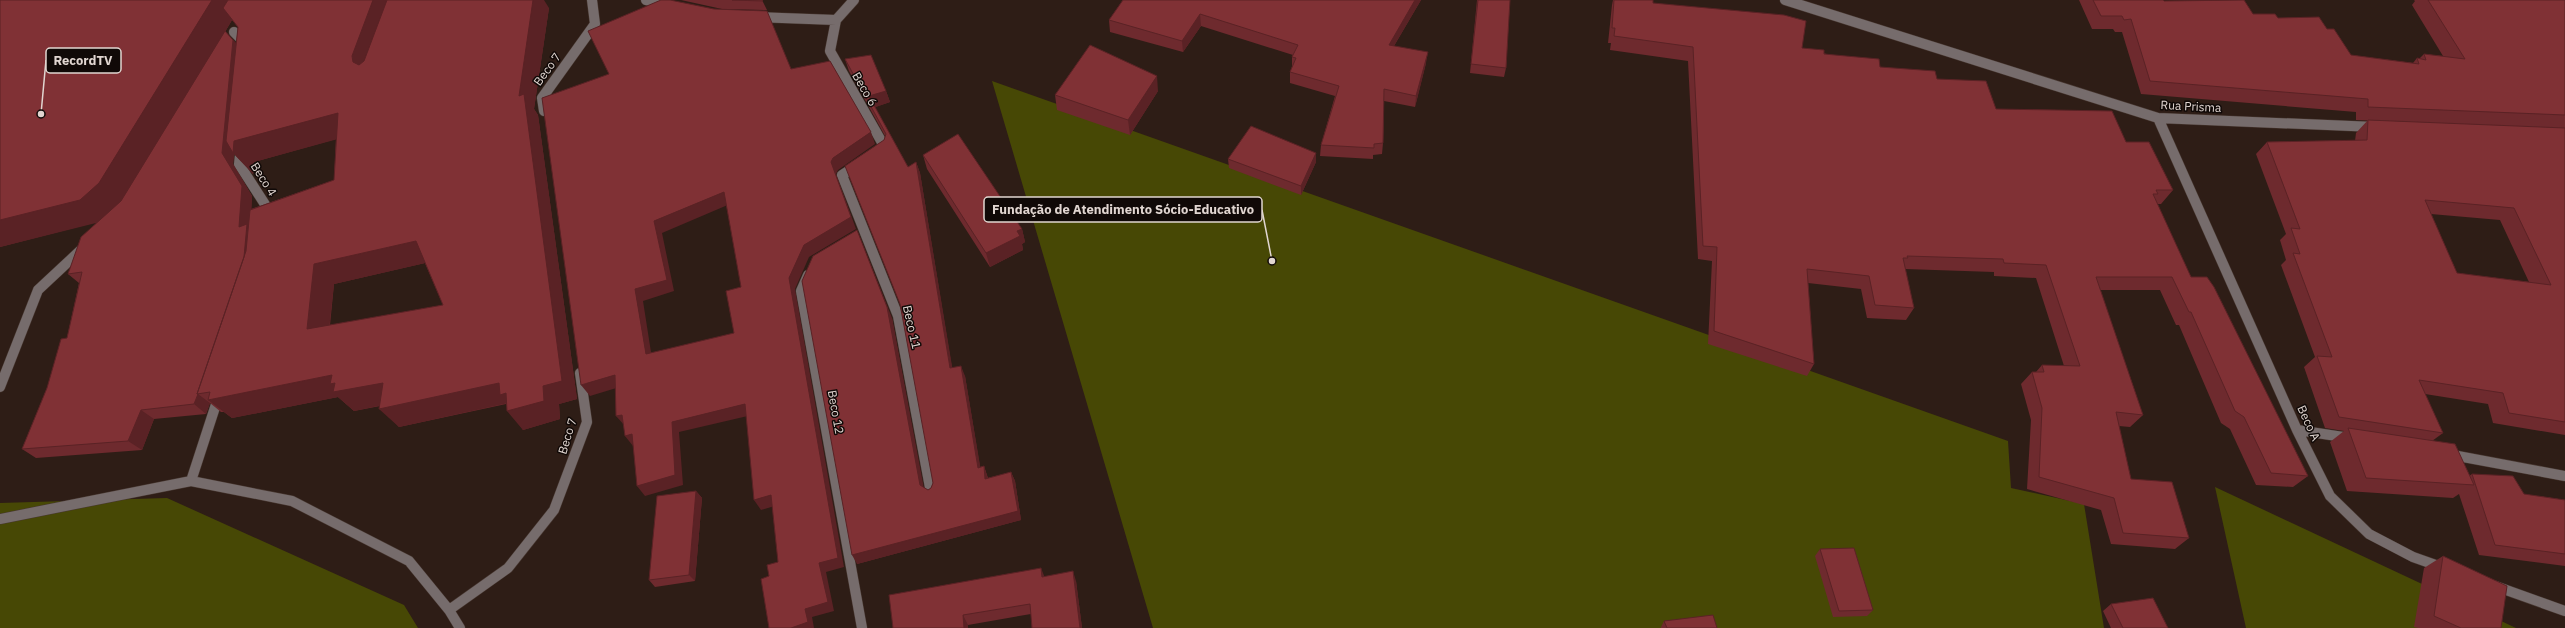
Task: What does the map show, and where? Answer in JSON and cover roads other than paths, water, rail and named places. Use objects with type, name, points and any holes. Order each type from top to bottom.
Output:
[{"type":"street","name":"Beco 7","points":[[546,122],[542,98],[596,24],[592,0]]},
{"type":"street","points":[[646,0],[676,6]]},
{"type":"street","points":[[744,16],[836,20],[854,0]]},
{"type":"street","name":"Rua Prisma","points":[[1785,0],[2158,118],[2382,127]]},
{"type":"street","name":"Beco 6","points":[[836,20],[830,51],[884,146],[842,175]]},
{"type":"street","points":[[234,32],[250,49],[249,56]]},
{"type":"street","name":"Beco A","points":[[2158,118],[2297,430],[2330,496],[2370,534],[2413,557],[2455,572]]},
{"type":"street","name":"Beco 4","points":[[242,133],[239,164],[266,206],[264,230]]},
{"type":"street","name":"Beco 11","points":[[842,175],[898,316],[931,493]]},
{"type":"street","points":[[852,239],[865,231]]},
{"type":"street","points":[[0,387],[38,290],[94,238]]},
{"type":"street","name":"Beco 12","points":[[813,262],[801,291],[862,628]]},
{"type":"street","name":"Beco 7","points":[[449,610],[508,568],[554,510],[587,422],[578,359]]},
{"type":"street","points":[[191,481],[224,383]]},
{"type":"street","points":[[2297,430],[2360,439]]},
{"type":"street","points":[[2438,452],[2565,476]]},
{"type":"street","points":[[0,519],[191,481],[292,501],[409,561],[449,610],[460,628]]},
{"type":"street","points":[[2484,582],[2565,611]]},
{"type":"place","name":"RecordTV","points":[[41,114]]},
{"type":"place","name":"Fundação de Atendimento Sócio-Educativo","points":[[1272,261]]}]
